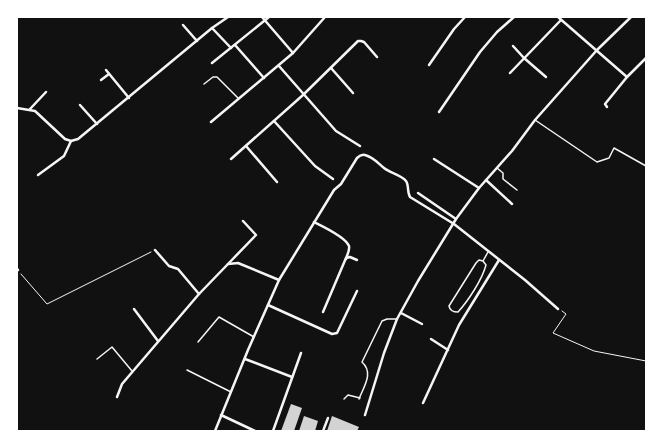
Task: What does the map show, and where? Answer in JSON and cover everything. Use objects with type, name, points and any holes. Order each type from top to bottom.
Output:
[{"type":"street","points":[[17,108],[35,111],[65,139],[71,141],[78,139],[212,28],[228,17]]},
{"type":"street","points":[[262,17],[293,53]]},
{"type":"street","points":[[212,63],[269,17]]},
{"type":"street","points":[[319,17],[323,21]]},
{"type":"street","points":[[211,122],[279,66],[293,53],[325,17]]},
{"type":"street","points":[[429,65],[454,29],[465,17]]},
{"type":"street","points":[[439,112],[480,52],[497,32],[514,17]]},
{"type":"street","points":[[558,17],[627,77]]},
{"type":"street","points":[[366,415],[384,353],[398,319],[418,281],[456,219],[478,188],[512,151],[535,120],[597,50],[631,17]]},
{"type":"street","points":[[510,73],[561,20]]},
{"type":"street","points":[[183,25],[197,41]]},
{"type":"street","points":[[212,28],[231,48]]},
{"type":"street","points":[[231,159],[303,95],[358,41],[361,41],[377,57]]},
{"type":"street","points":[[235,45],[264,78]]},
{"type":"street","points":[[513,46],[524,58],[546,77]]},
{"type":"street","points":[[607,107],[605,104],[627,77],[646,58]]},
{"type":"street","points":[[279,66],[336,131],[360,146]]},
{"type":"street","points":[[330,68],[353,93]]},
{"type":"street","points":[[106,70],[129,98]]},
{"type":"street","points":[[101,80],[109,74]]},
{"type":"street","points":[[29,109],[46,92]]},
{"type":"street","points":[[80,105],[97,124]]},
{"type":"street","points":[[274,121],[315,166],[333,179]]},
{"type":"street","points":[[38,175],[64,156],[71,141]]},
{"type":"street","points":[[246,146],[277,182]]},
{"type":"street","points":[[215,431],[254,337],[280,280],[334,190],[341,184],[360,155],[364,154],[379,162],[384,168],[404,180],[408,184],[408,194],[410,197],[454,224],[525,280],[558,309]]},
{"type":"street","points":[[434,159],[478,188]]},
{"type":"street","points":[[486,180],[512,204]]},
{"type":"street","points":[[418,193],[456,219]]},
{"type":"street","points":[[117,397],[122,384],[158,341],[199,294],[256,235],[243,221]]},
{"type":"street","points":[[314,222],[338,236],[349,246],[349,252],[323,312]]},
{"type":"street","points":[[155,250],[169,266],[178,269],[199,294]]},
{"type":"street","points":[[346,259],[350,257],[357,260]]},
{"type":"street","points":[[423,403],[459,325],[499,260]]},
{"type":"street","points":[[228,264],[238,263],[280,280]]},
{"type":"street","points":[[268,305],[332,334],[337,333],[357,291]]},
{"type":"street","points":[[134,309],[158,341]]},
{"type":"street","points":[[401,313],[422,324]]},
{"type":"street","points":[[432,339],[448,350]]},
{"type":"street","points":[[273,431],[301,353]]},
{"type":"street","points":[[245,359],[292,377]]},
{"type":"street","points":[[221,415],[255,431]]},
{"type":"street","points":[[323,431],[328,418]]},
{"type":"lane","points":[[204,84],[213,77],[217,77],[239,99]]},
{"type":"lane","points":[[535,120],[597,162],[609,158],[614,148],[646,166]]},
{"type":"lane","points":[[496,168],[503,173],[503,179],[517,190]]},
{"type":"lane","points":[[483,260],[486,265],[482,275],[462,307],[458,312],[453,312],[450,310],[449,306],[476,263],[479,260],[483,260],[488,252]]},
{"type":"lane","points":[[198,342],[219,317],[254,337]]},
{"type":"lane","points":[[344,399],[348,395],[360,399],[369,373],[368,367],[362,362],[372,340],[382,321],[387,319],[398,319]]},
{"type":"lane","points":[[97,359],[112,347],[132,372]]},
{"type":"lane","points":[[186,370],[231,392]]},
{"type":"path","points":[[17,270],[47,304],[155,250]]},
{"type":"path","points":[[558,309],[566,314],[553,333],[594,351],[646,361]]},
{"type":"building","points":[[291,404],[302,408],[294,431],[281,431]]},
{"type":"building","points":[[304,416],[318,421],[315,431],[299,431]]},
{"type":"building","points":[[332,416],[359,427],[357,431],[327,431]]}]
